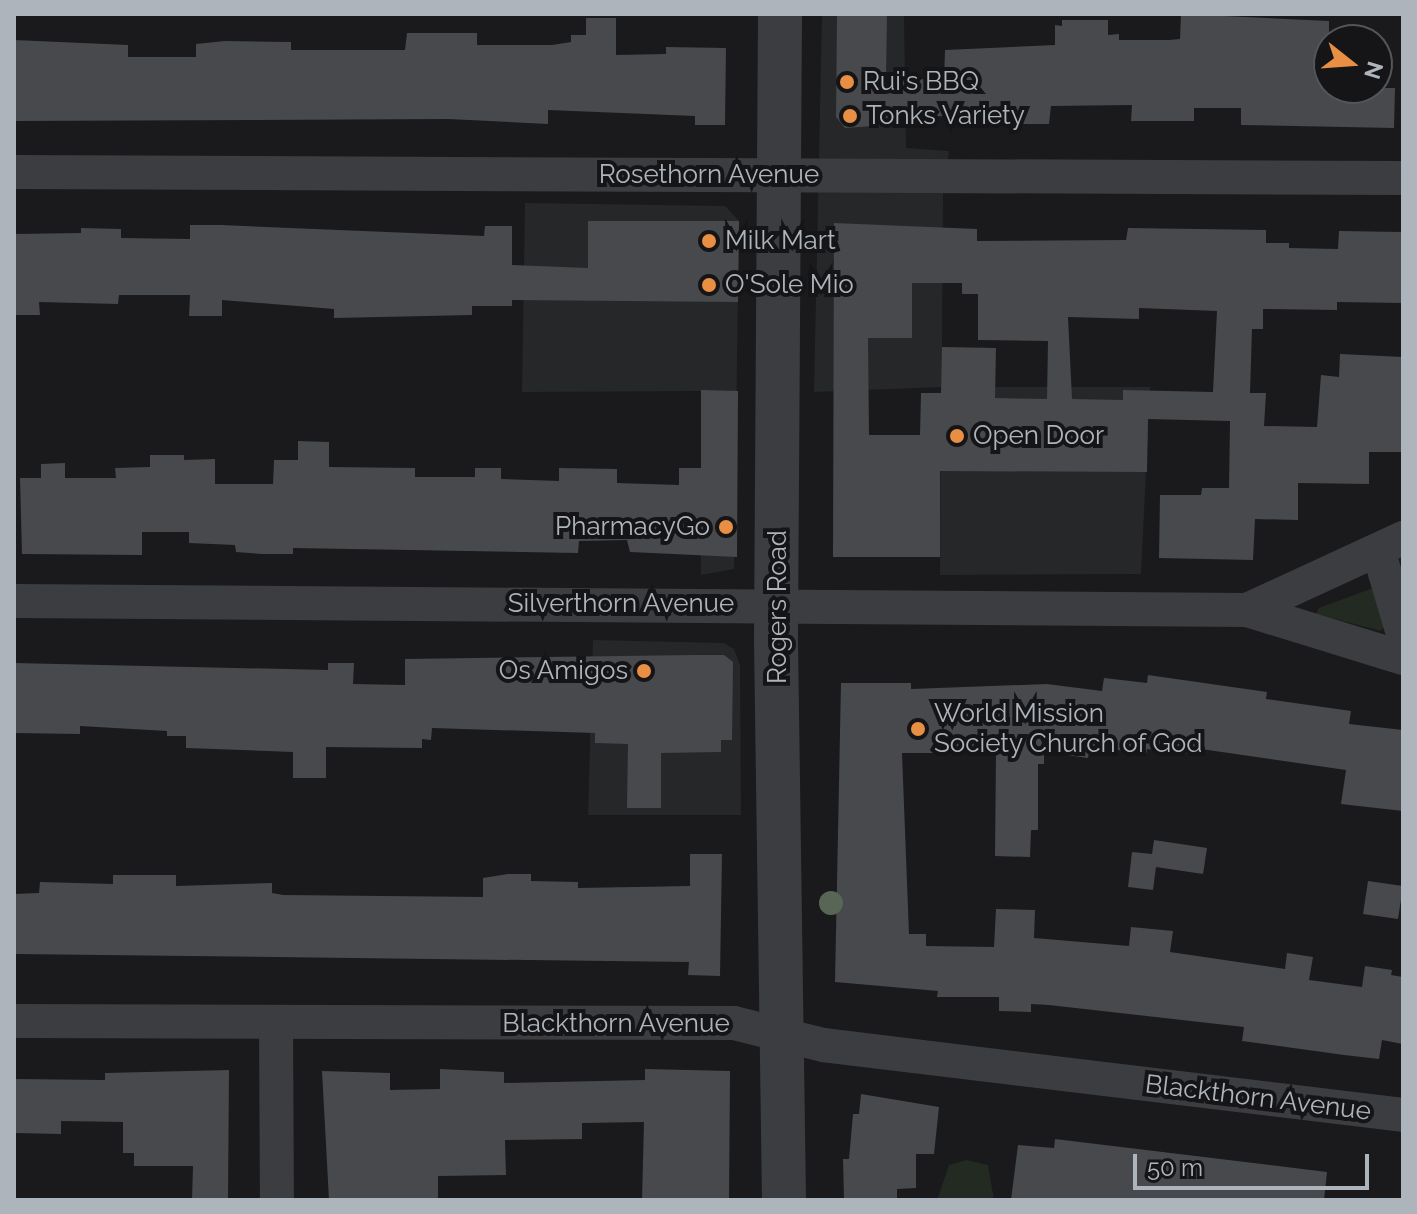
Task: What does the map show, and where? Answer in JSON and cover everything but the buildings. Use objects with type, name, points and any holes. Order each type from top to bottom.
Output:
[{"type":"street","name":"Rogers Road","points":[[780,14],[777,605],[784,1200]]},
{"type":"street","name":"Rosethorn Avenue","points":[[14,172],[1403,178]]},
{"type":"street","name":"Silverthorn Avenue","points":[[14,601],[1247,610],[1391,545]]},
{"type":"street","points":[[1391,545],[1403,634]]},
{"type":"street","points":[[1247,610],[1403,658]]},
{"type":"street","name":"Blackthorn Avenue","points":[[14,1021],[734,1023],[823,1045],[1403,1115]]},
{"type":"street","points":[[276,1023],[277,1200]]},
{"type":"shaded area","points":[[822,14],[904,14],[906,148],[949,151],[943,195],[942,347],[973,387],[1150,387],[1141,574],[940,575],[941,387],[814,392]]},
{"type":"shaded area","points":[[525,203],[725,206],[739,221],[734,569],[701,575],[701,391],[522,392]]},
{"type":"shaded area","points":[[1373,588],[1385,625],[1381,631],[1316,614],[1319,608]]},
{"type":"shaded area","points":[[593,640],[724,643],[734,649],[740,665],[741,815],[588,815]]},
{"type":"shaded area","points":[[966,1160],[988,1165],[994,1200],[937,1200],[949,1165]]},
{"type":"place","name":"Rui's BBQ","points":[[847,82]]},
{"type":"place","name":"Tonks Variety","points":[[850,116]]},
{"type":"place","name":"Milk Mart","points":[[709,241]]},
{"type":"place","name":"O'Sole Mio","points":[[709,285]]},
{"type":"place","name":"Open Door","points":[[957,436]]},
{"type":"place","name":"PharmacyGo","points":[[726,527]]},
{"type":"place","name":"Os Amigos","points":[[644,671]]},
{"type":"place","name":"World Mission Society Church of God","points":[[918,729]]}]
